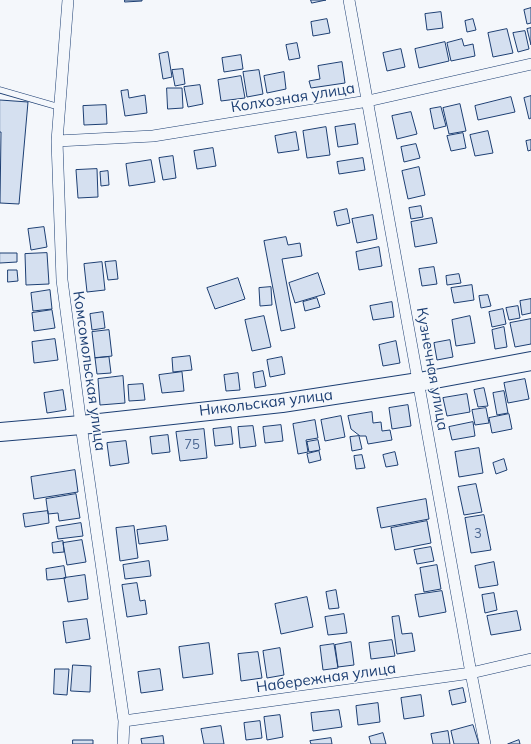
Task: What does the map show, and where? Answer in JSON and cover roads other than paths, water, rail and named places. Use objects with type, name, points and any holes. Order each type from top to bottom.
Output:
[{"type":"main road","name":"Никольская улица","points":[[0,432],[81,425],[282,403],[419,382],[531,361]]},
{"type":"street","name":"Комсомольская улица","points":[[68,0],[57,141],[62,280],[81,425],[124,721],[123,744]]},
{"type":"street","name":"Кузнечная улица","points":[[349,0],[471,672],[486,744]]},
{"type":"street","name":"Колхозная улица","points":[[57,141],[153,136],[368,101],[531,64]]},
{"type":"street","name":"Набережная улица","points":[[124,721],[471,672],[531,659]]},
{"type":"lane","points":[[0,90],[59,107]]}]
